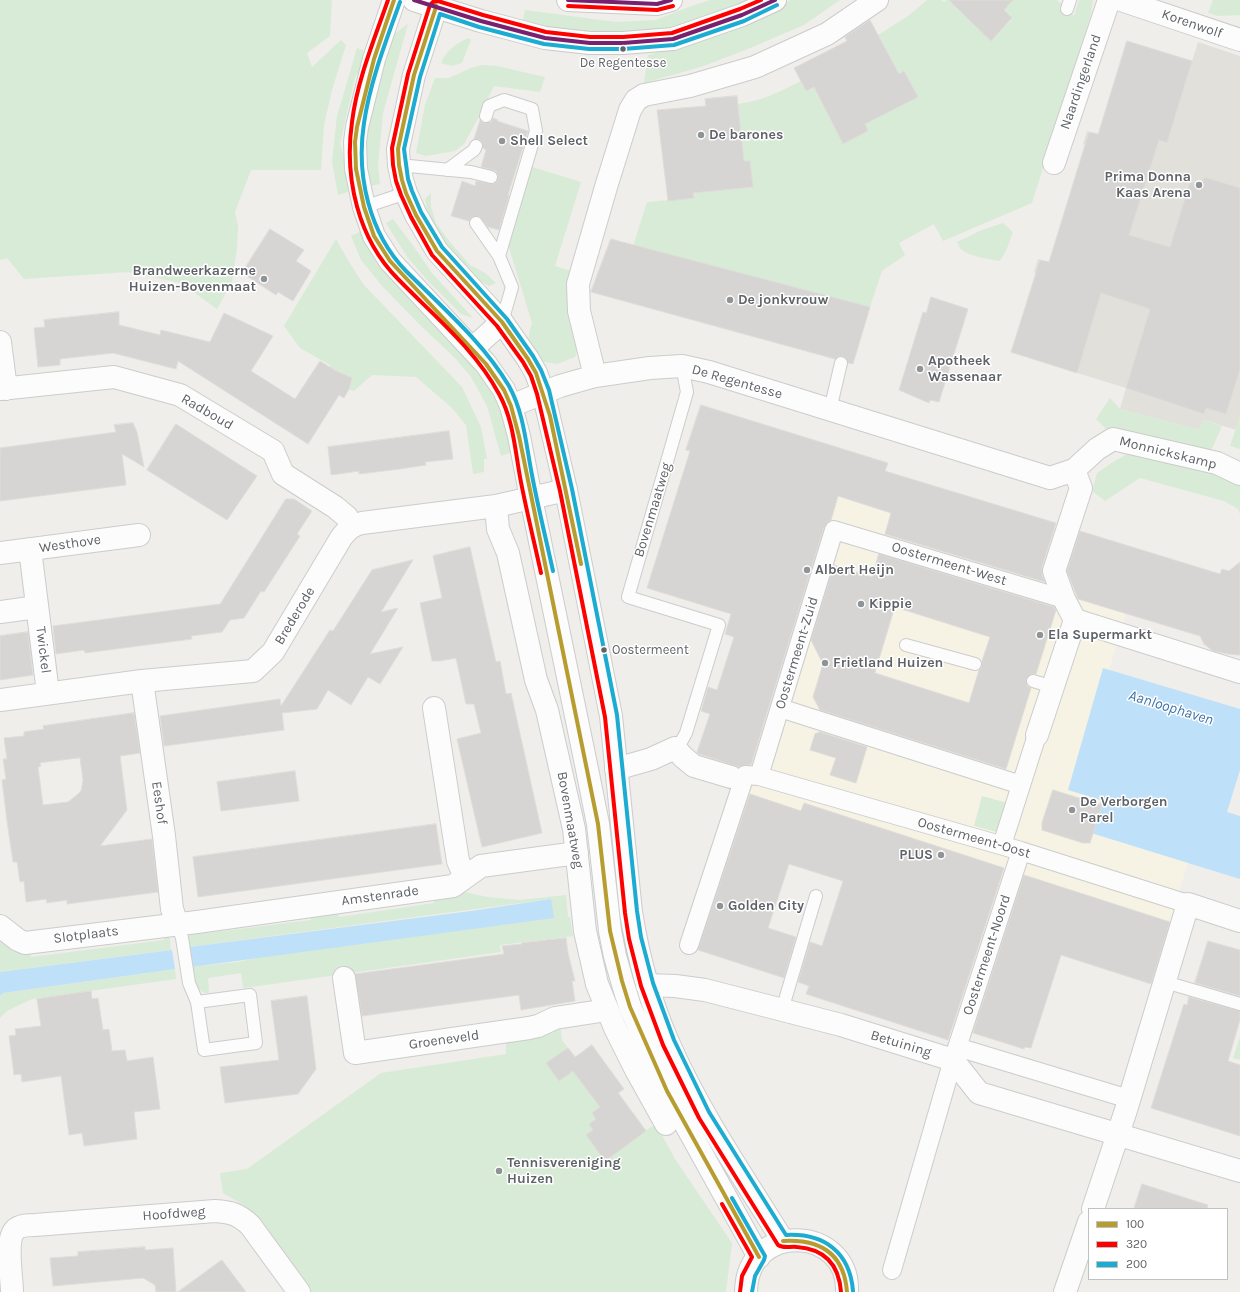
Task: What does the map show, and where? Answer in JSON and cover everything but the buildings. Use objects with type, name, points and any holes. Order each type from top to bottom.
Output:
[{"type":"street","name":"Bovenmaatweg","points":[[394,0],[374,58],[357,127],[355,142],[356,169],[364,207],[374,236],[390,261],[473,348],[504,390],[511,406],[519,436],[598,824],[610,931],[622,981],[630,1007],[667,1091],[758,1257]]},
{"type":"street","points":[[414,0],[435,3],[481,21],[545,38],[590,43],[623,43],[673,39],[742,15],[775,0]]},
{"type":"street","points":[[568,0],[657,4],[671,0]]},
{"type":"street","points":[[595,376],[579,311],[578,284],[630,110],[636,100],[649,93],[690,86],[756,67],[826,34],[877,0]]},
{"type":"street","name":"Naardingerland","points":[[1054,163],[1108,0]]},
{"type":"street","name":"Korenwolf","points":[[1121,0],[1240,40]]},
{"type":"street","points":[[435,3],[414,75],[398,149],[399,165],[406,193],[423,229],[437,251],[502,322],[528,358],[544,392],[566,490],[611,716],[631,912],[635,938],[647,985],[668,1042],[704,1115],[784,1241]]},
{"type":"street","points":[[473,348],[502,322]]},
{"type":"street","points":[[0,342],[3,389]]},
{"type":"street","name":"De Regentesse","points":[[511,406],[544,392],[595,376],[650,368],[682,366],[709,372],[944,444]]},
{"type":"street","name":"Radboud","points":[[3,389],[114,377],[180,395],[273,451],[282,474],[334,507],[347,517],[352,526]]},
{"type":"street","name":"Monnickskamp","points":[[944,444],[1050,478],[1074,470],[1097,449],[1113,439],[1217,463],[1240,474]]},
{"type":"street","points":[[1074,470],[1081,488],[1054,572],[1064,599],[1075,620],[1240,672]]},
{"type":"street","points":[[352,526],[362,523],[496,506],[566,490]]},
{"type":"street","name":"Bovenmaatweg","points":[[496,506],[498,529],[508,553],[536,680],[547,710],[574,829],[585,931],[597,984],[607,1010],[636,1070],[666,1124]]},
{"type":"street","name":"Brederode","points":[[0,700],[142,681],[253,671],[273,652],[346,530],[352,526]]},
{"type":"street","name":"Oostermeent-West","points":[[834,530],[1064,599]]},
{"type":"street","name":"Oostermeent-Zuid","points":[[689,945],[745,776],[780,708],[834,530]]},
{"type":"street","name":"Westhove","points":[[0,553],[139,535]]},
{"type":"street","name":"Twickel","points":[[30,549],[48,693]]},
{"type":"street","name":"Twickel","points":[[0,612],[37,607]]},
{"type":"street","points":[[1002,845],[1037,735],[1043,684],[1075,620]]},
{"type":"street","name":"Eeshof","points":[[142,681],[164,836],[172,909],[180,931]]},
{"type":"street","points":[[434,708],[458,861],[465,876]]},
{"type":"street","points":[[780,708],[1021,785]]},
{"type":"street","points":[[616,769],[651,759],[675,748]]},
{"type":"street","name":"Oostermeent-Oost","points":[[675,748],[694,766],[745,776],[1002,845],[1188,904]]},
{"type":"street","name":"Oostermeent-Noord","points":[[892,1270],[955,1053],[1021,851]]},
{"type":"street","name":"Amstenrade","points":[[180,931],[453,886],[481,866],[577,853]]},
{"type":"street","points":[[1093,1208],[1129,1099],[1188,904],[1240,921]]},
{"type":"street","name":"Slotplaats","points":[[0,926],[18,940],[25,943],[180,931]]},
{"type":"street","name":"Groeneveld","points":[[344,978],[355,1053],[529,1028],[538,1026],[555,1018],[607,1010]]},
{"type":"street","name":"Betuining","points":[[647,985],[675,986],[706,990],[955,1053]]},
{"type":"street","points":[[955,1053],[1129,1099]]},
{"type":"street","points":[[955,1053],[979,1093],[1240,1171]]},
{"type":"street","name":"Hoofdweg","points":[[12,1292],[7,1228],[215,1211],[234,1213],[250,1225],[299,1292]]},
{"type":"street","points":[[1066,1292],[1088,1225]]},
{"type":"street","points":[[746,1292],[747,1278],[758,1257],[770,1247],[784,1241],[792,1240],[804,1240],[823,1247],[840,1265],[850,1291]]},
{"type":"lane","points":[[486,116],[489,106],[504,100],[532,109],[536,131],[499,256]]},
{"type":"lane","points":[[447,170],[474,150],[476,146]]},
{"type":"lane","points":[[399,165],[470,172],[491,177]]},
{"type":"lane","points":[[364,207],[406,193]]},
{"type":"lane","points":[[476,223],[499,256],[512,287],[502,322]]},
{"type":"lane","points":[[830,410],[841,363]]},
{"type":"lane","name":"Bovenmaatweg","points":[[675,748],[680,744],[686,733],[718,625],[628,597],[687,392],[682,366]]},
{"type":"lane","points":[[906,645],[975,664]]},
{"type":"lane","points":[[782,1010],[816,896]]},
{"type":"lane","points":[[180,931],[188,983],[197,1002],[204,1050],[256,1043],[250,996],[197,1002]]},
{"type":"lane","points":[[1165,982],[1240,1004]]},
{"type":"shaded area","points":[[1128,41],[1192,61],[1198,42],[1240,56],[1240,416],[1236,430],[1204,420],[1199,430],[1120,409],[1126,388],[1013,353],[1011,354],[1036,274],[1034,272],[1038,259],[1049,262],[1085,145],[1083,144],[1087,131],[1099,134]]},
{"type":"shaded area","points":[[701,405],[801,436],[800,439],[888,463],[886,471],[1092,534],[1084,561],[1137,577],[1075,783],[1191,853],[1151,982],[1055,952],[1056,969],[1031,1048],[1024,1049],[958,1029],[954,1042],[807,993],[846,871],[828,865],[825,875],[788,864],[771,887],[781,890],[768,928],[793,936],[739,964],[695,949],[752,771],[697,753],[710,714],[700,710],[707,686],[717,689],[734,637],[725,634],[730,615],[647,588],[689,452],[686,450]]},
{"type":"green space","points":[[0,0],[332,0],[330,36],[307,53],[312,67],[341,40],[346,45],[332,90],[324,125],[321,170],[251,170],[235,212],[238,226],[237,248],[232,282],[217,309],[181,283],[128,272],[24,279],[7,258],[0,260]]},
{"type":"green space","points":[[710,0],[748,0],[678,28],[598,38],[522,24],[525,10],[616,22],[656,20]]},
{"type":"green space","points":[[790,0],[840,0],[804,25],[748,49],[701,67],[644,83],[648,55],[696,41],[782,5]]},
{"type":"green space","points":[[927,0],[941,0],[944,2],[949,0],[991,41],[1012,19],[1004,10],[1013,0],[1057,0],[1074,16],[1079,0],[1093,0],[1091,14],[1032,203],[943,241],[934,224],[899,243],[905,255],[882,271],[870,307],[633,246],[647,202],[693,198],[693,193],[752,187],[750,161],[744,161],[738,104],[755,101],[770,96],[801,81],[806,91],[814,87],[843,144],[868,131],[865,124],[917,97],[904,72],[899,74],[878,35],[908,16]]},
{"type":"green space","points":[[1213,0],[1240,0],[1240,15],[1218,16],[1208,13]]},
{"type":"green space","points":[[408,24],[383,113],[378,166],[380,184],[370,186],[364,164],[368,116],[390,37]]},
{"type":"green space","points":[[469,38],[471,40],[462,63],[452,66],[441,63],[452,48]]},
{"type":"green space","points":[[357,48],[368,52],[365,63],[355,77],[340,144],[347,166],[348,192],[338,195],[332,162],[337,116]]},
{"type":"green space","points":[[482,65],[497,66],[545,77],[540,92],[494,86],[464,144],[455,151],[426,156],[416,153],[425,105],[435,78],[449,78],[471,68]]},
{"type":"green space","points":[[529,166],[581,182],[555,266],[571,271],[579,347],[575,357],[557,364],[539,361],[530,347],[529,335],[532,323],[508,244]]},
{"type":"green space","points":[[431,193],[431,207],[436,223],[470,265],[485,273],[496,283],[489,286],[469,275],[430,230],[425,199]]},
{"type":"green space","points":[[393,219],[432,273],[473,318],[461,314],[429,282],[408,258],[386,223]]},
{"type":"green space","points":[[1003,223],[1013,232],[1006,251],[1000,261],[970,254],[961,249],[957,242],[982,230]]},
{"type":"green space","points":[[361,231],[376,262],[395,278],[473,359],[498,401],[513,452],[501,456],[487,406],[471,377],[455,358],[383,287],[361,260],[351,236]]},
{"type":"green space","points":[[336,239],[364,285],[462,387],[481,427],[487,459],[484,459],[484,472],[473,474],[466,425],[452,408],[416,377],[372,375],[354,391],[325,380],[330,365],[300,348],[284,326]]},
{"type":"green space","points":[[1110,398],[1120,409],[1199,430],[1203,420],[1222,426],[1210,453],[1106,429],[1096,419]]},
{"type":"green space","points":[[1240,416],[1240,449],[1230,446]]},
{"type":"green space","points":[[1136,449],[1240,475],[1240,514],[1238,509],[1224,501],[1140,478],[1105,501],[1092,491],[1097,473]]},
{"type":"green space","points":[[982,796],[1008,803],[1000,833],[974,826]]},
{"type":"green space","points":[[465,892],[487,897],[520,900],[566,895],[568,917],[570,917],[573,936],[500,945],[501,952],[244,988],[241,973],[208,978],[208,993],[203,992],[197,987],[193,976],[192,967],[237,962],[551,899],[189,947],[188,932],[197,927],[198,934],[311,920],[310,913],[338,909],[339,917],[434,903],[433,895]]},
{"type":"green space","points":[[169,931],[171,950],[0,972],[0,937],[29,949],[31,957],[164,940],[163,932]]},
{"type":"green space","points":[[175,969],[176,979],[32,999],[7,1011],[0,1018],[0,996],[3,993]]},
{"type":"green space","name":"Tennisvereniging Huizen","points":[[560,1023],[562,1040],[575,1057],[592,1045],[605,1065],[624,1089],[616,1089],[646,1130],[656,1124],[675,1159],[732,1243],[726,1292],[310,1292],[245,1206],[223,1193],[220,1173],[247,1169],[381,1073],[506,1054],[506,1041]]},
{"type":"green space","points":[[1240,1037],[1240,1060],[1233,1058]]},
{"type":"water","name":"Aanloophaven","points":[[1103,668],[1240,709],[1240,770],[1227,812],[1240,816],[1240,879],[1091,833],[1101,800],[1068,790]]},
{"type":"water","points":[[551,899],[554,918],[192,967],[189,947],[471,911]]},
{"type":"water","points":[[172,950],[175,969],[3,993],[0,996],[0,972]]},
{"type":"transit line","name":"320","points":[[388,0],[362,76],[354,107],[350,143],[350,165],[352,186],[357,206],[364,227],[384,263],[466,347],[478,362],[499,394],[504,404],[515,445],[522,489],[541,573]]},
{"type":"transit line","name":"100","points":[[394,0],[374,59],[357,127],[355,142],[356,169],[364,207],[374,236],[390,261],[486,364],[504,390],[511,406],[519,436],[598,824],[610,931],[622,981],[630,1007],[667,1091],[759,1257]]},
{"type":"transit line","points":[[414,0],[481,21],[545,38],[590,43],[623,43],[673,39],[742,15],[775,0]]},
{"type":"transit line","name":"100","points":[[435,0],[436,7],[414,75],[398,149],[402,180],[416,215],[437,251],[502,322],[536,373],[550,416],[581,564]]},
{"type":"transit line","points":[[568,0],[657,4],[671,0]]},
{"type":"transit line","name":"320","points":[[761,0],[672,33],[623,37],[590,37],[546,32],[434,1],[430,5],[408,74],[392,148],[393,165],[396,181],[401,195],[411,217],[432,255],[497,326],[523,362],[531,376],[537,394],[560,491],[605,717],[629,939],[641,986],[663,1045],[699,1118],[778,1245],[783,1247],[807,1248],[823,1255],[834,1266],[840,1282],[841,1292]]},
{"type":"transit line","name":"200","points":[[400,2],[374,77],[364,123],[362,163],[368,202],[374,221],[393,256],[474,340],[499,370],[509,386],[521,418],[534,487],[553,571]]},
{"type":"transit line","name":"200","points":[[777,5],[744,21],[674,45],[623,49],[589,49],[544,44],[479,27],[440,14],[420,77],[404,149],[408,179],[412,191],[421,212],[442,247],[507,319],[533,356],[541,370],[549,390],[572,489],[617,715],[641,937],[653,983],[674,1040],[709,1112],[786,1235],[800,1235],[812,1238],[824,1242],[833,1248],[841,1256],[847,1266],[853,1291]]},
{"type":"transit line","name":"320","points":[[568,6],[657,10],[673,6]]},
{"type":"transit line","name":"200","points":[[732,1198],[765,1256],[755,1276],[752,1292]]},
{"type":"transit line","name":"320","points":[[722,1204],[752,1257],[742,1276],[740,1292]]},
{"type":"transit line","name":"100","points":[[783,1241],[808,1243],[819,1246],[828,1251],[841,1267],[847,1292]]},
{"type":"place","name":"De Regentesse","points":[[623,49]]},
{"type":"place","name":"De barones","points":[[701,135]]},
{"type":"place","name":"Shell Select","points":[[502,141]]},
{"type":"place","name":"Prima Donna Kaas Arena","points":[[1199,185]]},
{"type":"place","name":"Brandweerkazerne Huizen-Bovenmaat","points":[[264,279]]},
{"type":"place","name":"De jonkvrouw","points":[[730,300]]},
{"type":"place","name":"Apotheek Wassenaar","points":[[920,369]]},
{"type":"place","name":"Albert Heijn","points":[[807,570]]},
{"type":"place","name":"Kippie","points":[[861,604]]},
{"type":"place","name":"Ela Supermarkt","points":[[1040,635]]},
{"type":"place","name":"Oostermeent","points":[[604,650]]},
{"type":"place","name":"Frietland Huizen","points":[[825,663]]},
{"type":"place","name":"De Verborgen Parel","points":[[1072,810]]},
{"type":"place","name":"PLUS","points":[[941,855]]},
{"type":"place","name":"Golden City","points":[[720,906]]},
{"type":"place","name":"Tennisvereniging Huizen","points":[[499,1171]]}]
